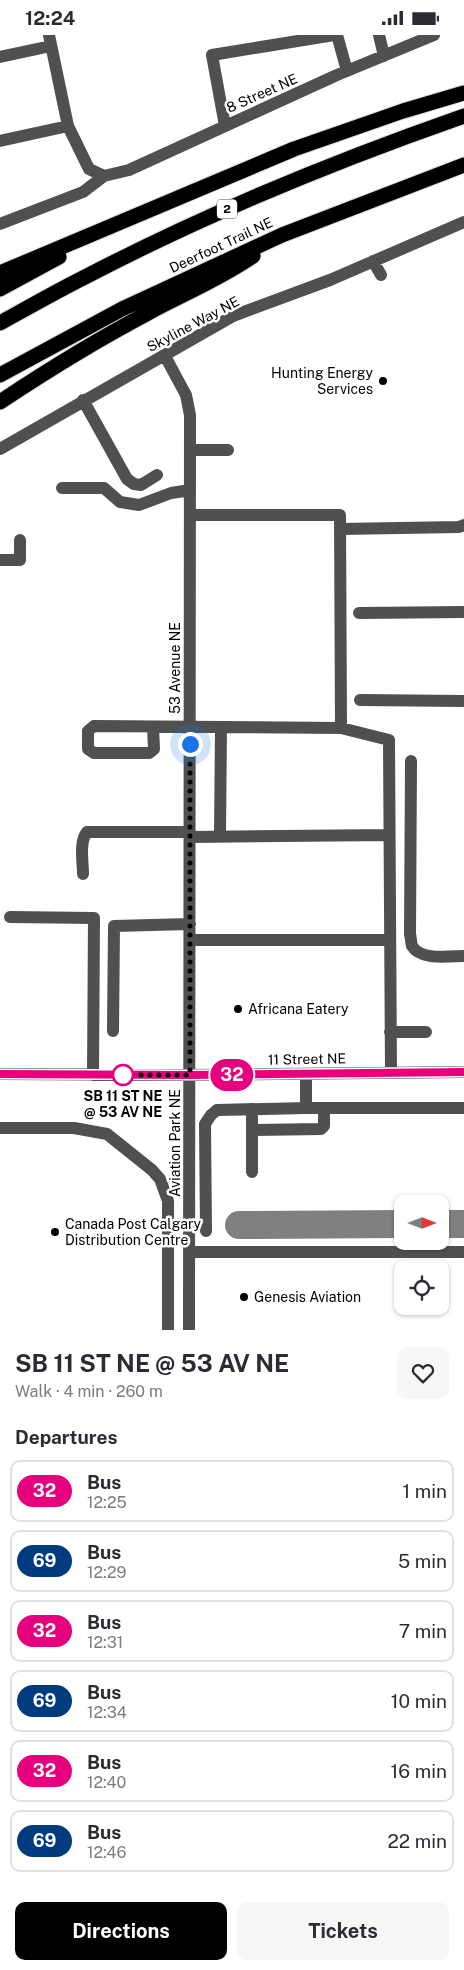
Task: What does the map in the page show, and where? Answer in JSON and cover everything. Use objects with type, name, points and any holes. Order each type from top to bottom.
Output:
[{"type":"highway","points":[[0,273],[294,149],[403,111],[464,93]]},
{"type":"highway","name":"2","points":[[0,323],[87,275],[226,209],[358,155],[464,116]]},
{"type":"highway","points":[[0,289],[80,246],[294,149]]},
{"type":"highway","name":"Deerfoot Trail NE","points":[[0,375],[122,309],[282,235],[464,165]]},
{"type":"highway","points":[[0,402],[56,365],[114,331],[233,270],[282,235]]},
{"type":"street","points":[[225,126],[212,55],[336,35],[347,71]]},
{"type":"street","points":[[379,35],[384,56]]},
{"type":"street","name":"8 Street NE","points":[[104,176],[129,170],[347,71],[434,35]]},
{"type":"street","points":[[0,57],[50,41],[68,126],[89,169],[104,176],[83,192],[0,224]]},
{"type":"street","points":[[0,141],[68,126]]},
{"type":"street","name":"Skyline Way NE","points":[[0,449],[233,316],[330,280],[464,222]]},
{"type":"street","points":[[373,261],[381,275]]},
{"type":"street","name":"53 Avenue NE","points":[[165,356],[186,395],[190,415],[190,1075]]},
{"type":"street","points":[[83,400],[127,479],[134,484],[140,485],[157,475]]},
{"type":"street","points":[[190,450],[228,450]]},
{"type":"street","points":[[62,488],[104,488],[120,502],[139,505],[171,493],[190,490]]},
{"type":"street","points":[[190,515],[340,515],[341,728]]},
{"type":"street","points":[[340,529],[459,527],[464,525]]},
{"type":"street","points":[[0,560],[20,560],[20,541]]},
{"type":"street","points":[[359,613],[464,612]]},
{"type":"street","points":[[360,701],[464,701]]},
{"type":"street","points":[[153,727],[154,749],[149,753],[94,753],[88,749],[88,731],[94,726],[341,728],[389,740],[390,1073]]},
{"type":"street","points":[[220,836],[221,727]]},
{"type":"street","points":[[411,761],[410,934],[412,946],[420,953],[430,956],[464,956]]},
{"type":"street","points":[[83,874],[83,842],[87,831],[220,836],[390,835]]},
{"type":"street","points":[[10,917],[94,918],[93,1075]]},
{"type":"street","points":[[113,1031],[114,925],[190,924]]},
{"type":"street","points":[[190,940],[390,940]]},
{"type":"street","points":[[390,1032],[426,1032]]},
{"type":"street","name":"11 Street NE","points":[[0,1074],[464,1073]]},
{"type":"street","points":[[306,1074],[306,1108]]},
{"type":"street","name":"Aviation Park NE","points":[[190,1075],[190,1330]]},
{"type":"street","points":[[206,1231],[205,1124],[217,1110],[306,1108],[464,1109]]},
{"type":"street","points":[[252,1130],[321,1129],[324,1126],[324,1108]]},
{"type":"street","points":[[252,1109],[252,1172]]},
{"type":"street","points":[[0,1128],[74,1128],[107,1134],[152,1170],[160,1179],[168,1201],[168,1330]]},
{"type":"street","points":[[190,1252],[464,1252]]},
{"type":"taxiway","points":[[239,1225],[394,1224]]},
{"type":"taxiway","points":[[449,1224],[464,1224]]},
{"type":"bus line","name":"32","points":[[0,1074],[190,1075],[464,1072]]},
{"type":"place","name":"Hunting Energy Services","points":[[383,381]]},
{"type":"place","name":"Africana Eatery","points":[[238,1009]]},
{"type":"place","name":"SB 11 ST NE @ 53 AV NE","points":[[123,1075]]},
{"type":"place","name":"Canada Post Calgary Distribution Centre","points":[[55,1232]]},
{"type":"place","name":"Genesis Aviation","points":[[244,1297]]},
{"type":"route","points":[[123,1075],[190,1075],[190,744]]}]
